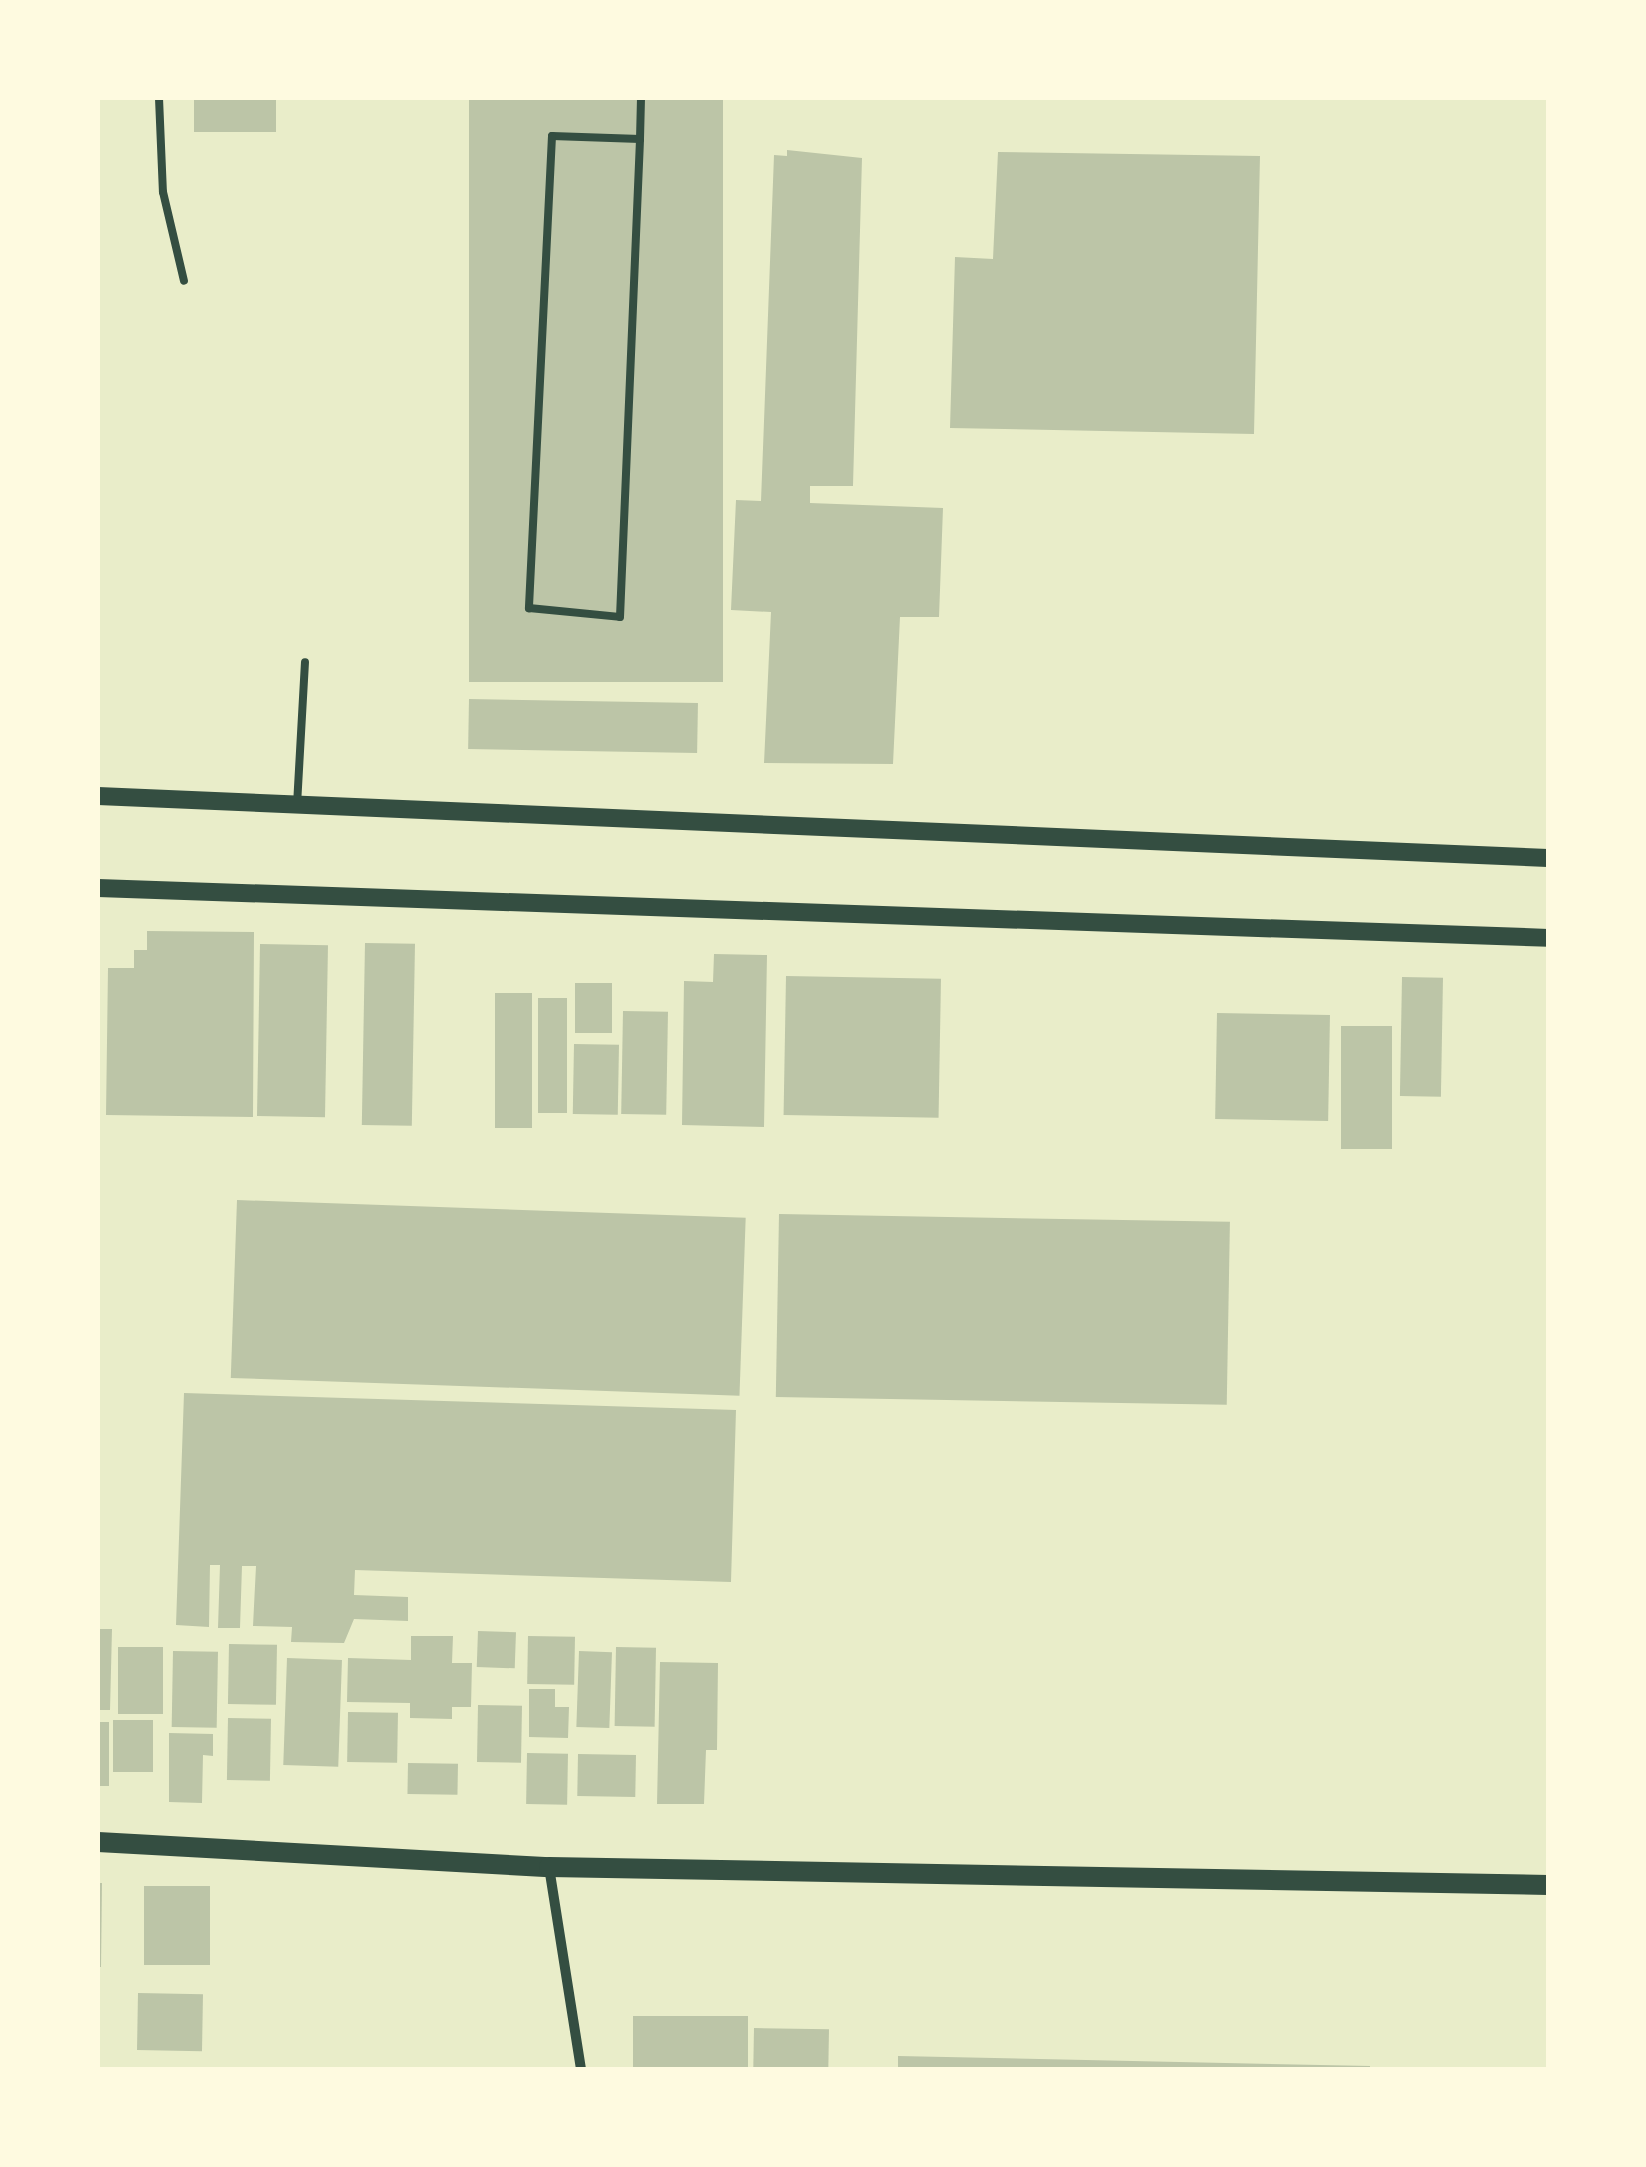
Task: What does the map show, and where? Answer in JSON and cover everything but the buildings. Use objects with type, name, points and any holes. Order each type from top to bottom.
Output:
[{"type":"main road","points":[[98,1842],[549,1867],[1548,1886]]},
{"type":"street","points":[[98,796],[1548,858]]},
{"type":"street","points":[[98,888],[1548,938]]},
{"type":"street","points":[[549,1867],[581,2070]]},
{"type":"lane","points":[[159,98],[163,192],[184,282]]},
{"type":"lane","points":[[640,139],[552,136],[528,608],[620,618],[640,139],[641,98]]},
{"type":"lane","points":[[298,805],[305,662]]}]
